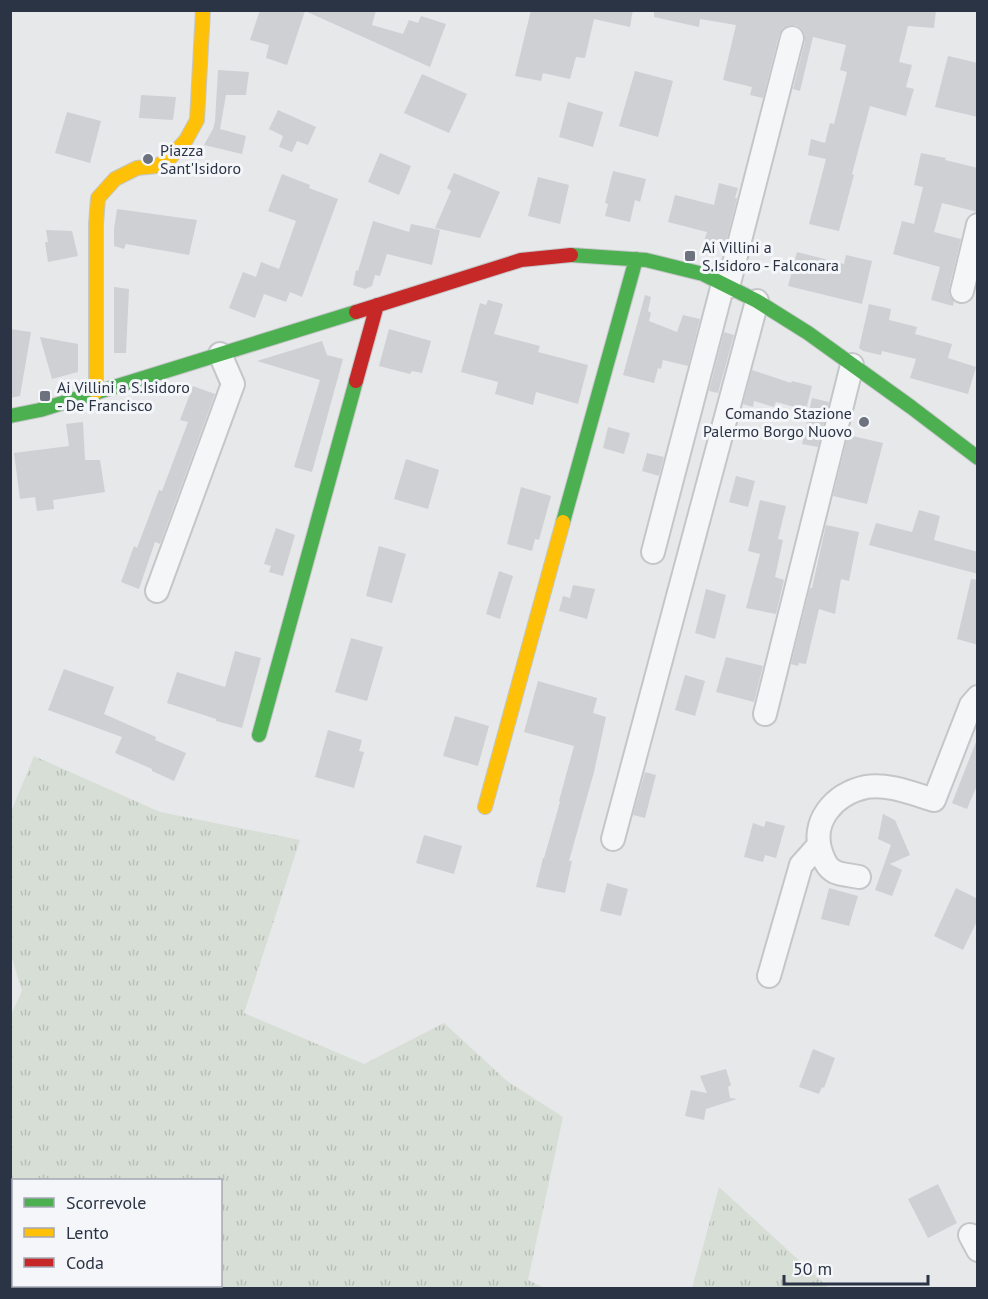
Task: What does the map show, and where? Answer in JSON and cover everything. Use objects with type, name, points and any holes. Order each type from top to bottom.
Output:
[{"type":"street","points":[[96,392],[98,198],[115,179],[137,168],[157,166],[170,158],[186,140],[197,120],[203,10]]},
{"type":"street","points":[[653,552],[792,38]]},
{"type":"street","points":[[962,291],[978,225]]},
{"type":"street","points":[[10,416],[40,410],[521,260],[566,255],[646,260],[703,274],[757,301],[808,333],[978,458]]},
{"type":"street","points":[[485,807],[636,260]]},
{"type":"street","points":[[613,839],[757,301]]},
{"type":"street","points":[[259,735],[377,304]]},
{"type":"street","points":[[157,591],[232,384],[220,354]]},
{"type":"street","points":[[765,714],[852,364]]},
{"type":"street","points":[[859,877],[833,871],[825,862],[818,846],[821,819],[839,799],[868,787],[890,788],[934,800],[970,705],[978,698]]},
{"type":"street","points":[[769,976],[801,865],[818,846]]},
{"type":"green space","points":[[34,756],[160,812],[300,840],[244,1013],[364,1064],[444,1023],[507,1081],[563,1117],[528,1280],[545,1288],[141,1288],[222,1287],[222,1179],[12,1179],[12,1182],[11,1015],[22,991],[11,955],[11,812]]},
{"type":"green space","points":[[10,1181],[12,1182],[12,1287],[141,1288],[11,1288]]},
{"type":"green space","points":[[719,1187],[827,1286],[826,1288],[692,1288]]},
{"type":"building","points":[[260,10],[376,10],[372,25],[403,34],[409,20],[418,23],[421,16],[446,24],[430,67],[305,11],[287,65],[266,58],[269,45],[250,40]]},
{"type":"building","points":[[531,10],[633,10],[630,27],[594,19],[585,58],[576,57],[570,79],[543,73],[541,81],[515,76]]},
{"type":"building","points":[[654,10],[936,10],[934,28],[908,26],[899,62],[912,65],[906,87],[914,89],[906,116],[870,106],[839,231],[809,224],[826,159],[808,155],[811,139],[825,143],[830,123],[834,124],[847,72],[840,70],[846,45],[813,37],[800,91],[793,89],[805,35],[796,25],[783,28],[779,35],[763,98],[750,95],[752,87],[723,80],[736,25],[700,19],[699,27],[654,17]]},
{"type":"building","points":[[948,56],[978,63],[978,117],[935,107]]},
{"type":"building","points":[[218,70],[249,72],[246,95],[226,95],[220,129],[246,136],[242,154],[204,145],[215,121]]},
{"type":"building","points":[[635,71],[673,81],[658,137],[619,126]]},
{"type":"building","points":[[422,74],[467,94],[449,133],[404,113]]},
{"type":"building","points":[[141,95],[176,97],[173,120],[139,118]]},
{"type":"building","points":[[568,102],[603,112],[593,147],[559,137]]},
{"type":"building","points":[[278,110],[316,127],[308,145],[297,141],[292,152],[279,147],[283,136],[269,129]]},
{"type":"building","points":[[67,112],[101,121],[90,163],[55,153]]},
{"type":"building","points":[[380,153],[411,166],[399,195],[368,182]]},
{"type":"building","points":[[921,153],[978,168],[978,212],[942,203],[934,232],[961,239],[949,288],[949,295],[954,301],[953,306],[931,300],[940,267],[893,254],[902,221],[914,224],[923,187],[914,185]]},
{"type":"building","points":[[613,171],[646,179],[640,202],[635,200],[630,222],[605,216],[608,204],[605,203]]},
{"type":"building","points":[[454,173],[500,192],[480,238],[435,228],[451,191],[447,188]]},
{"type":"building","points":[[282,174],[338,199],[302,297],[290,292],[286,302],[264,294],[255,318],[229,308],[243,272],[256,277],[261,262],[279,269],[296,221],[268,211]]},
{"type":"building","points":[[538,177],[569,185],[560,224],[528,216]]},
{"type":"building","points":[[719,183],[738,188],[725,246],[704,241],[707,232],[668,222],[675,195],[714,205]]},
{"type":"building","points":[[117,209],[197,220],[189,255],[126,244],[124,249],[114,246]]},
{"type":"building","points":[[373,221],[409,232],[411,224],[440,230],[432,265],[387,254],[380,276],[375,275],[372,286],[365,289],[353,285]]},
{"type":"building","points":[[46,230],[72,231],[78,256],[48,262]]},
{"type":"building","points":[[797,252],[844,264],[846,255],[872,261],[862,304],[788,286]]},
{"type":"building","points":[[114,287],[129,289],[126,353],[114,353]]},
{"type":"building","points":[[645,295],[651,297],[648,311],[651,313],[649,321],[677,332],[683,315],[700,319],[688,366],[663,360],[654,383],[623,375]]},
{"type":"building","points":[[488,300],[503,304],[494,334],[540,346],[538,352],[588,365],[578,404],[536,392],[533,405],[495,394],[498,382],[461,372],[480,303],[486,305]]},
{"type":"building","points":[[869,304],[891,309],[889,320],[917,327],[915,334],[952,344],[948,358],[976,367],[968,394],[910,378],[916,359],[882,351],[881,355],[859,348]]},
{"type":"building","points":[[10,329],[31,332],[20,396],[10,398]]},
{"type":"building","points":[[389,329],[431,341],[422,373],[412,371],[410,374],[379,366]]},
{"type":"building","points":[[724,332],[734,335],[718,393],[709,391]]},
{"type":"building","points":[[40,337],[78,344],[78,372],[52,379]]},
{"type":"building","points":[[322,341],[327,355],[343,359],[312,472],[294,467],[320,380],[257,361]]},
{"type":"building","points":[[752,370],[791,383],[792,381],[812,386],[806,410],[776,402],[774,407],[754,401],[753,407],[743,404]]},
{"type":"building","points":[[193,386],[215,394],[160,544],[155,542],[139,589],[121,582],[134,546],[137,548],[159,490],[162,491],[188,422],[180,420]]},
{"type":"building","points":[[812,398],[829,402],[818,447],[802,444]]},
{"type":"building","points":[[83,422],[85,460],[100,460],[105,492],[53,500],[54,509],[37,511],[35,497],[20,499],[14,453],[69,446],[66,424]]},
{"type":"building","points":[[608,427],[630,433],[624,454],[603,448]]},
{"type":"building","points":[[848,435],[883,443],[867,504],[833,496]]},
{"type":"building","points":[[647,453],[664,457],[659,476],[642,471]]},
{"type":"building","points":[[406,459],[439,470],[428,509],[394,499]]},
{"type":"building","points":[[736,476],[755,481],[748,507],[729,502]]},
{"type":"building","points":[[521,487],[551,496],[539,540],[535,539],[532,551],[507,544]]},
{"type":"building","points":[[760,500],[786,506],[778,539],[783,540],[775,577],[784,580],[776,614],[746,608],[760,554],[748,551]]},
{"type":"building","points":[[919,510],[940,516],[934,540],[978,552],[978,574],[869,545],[876,523],[912,532]]},
{"type":"building","points":[[826,525],[859,532],[849,581],[841,579],[835,614],[819,609],[806,664],[799,663],[798,666],[791,664],[810,588],[812,588]]},
{"type":"building","points":[[276,528],[295,535],[283,576],[269,572],[271,566],[264,564]]},
{"type":"building","points":[[379,546],[406,554],[392,603],[366,596]]},
{"type":"building","points":[[499,571],[513,576],[500,619],[486,614]]},
{"type":"building","points":[[971,579],[978,580],[978,645],[957,639]]},
{"type":"building","points":[[573,585],[595,589],[587,619],[559,611],[563,596],[570,598]]},
{"type":"building","points":[[706,589],[726,595],[715,639],[695,633]]},
{"type":"building","points":[[351,638],[383,647],[367,701],[335,692]]},
{"type":"building","points":[[235,651],[261,658],[242,728],[167,703],[177,672],[225,687]]},
{"type":"building","points":[[726,657],[763,666],[754,702],[716,692]]},
{"type":"building","points":[[64,669],[114,687],[104,714],[186,753],[174,781],[115,753],[122,737],[48,710]]},
{"type":"building","points":[[685,675],[705,681],[695,716],[675,710]]},
{"type":"building","points":[[538,681],[597,698],[593,713],[606,717],[594,772],[569,861],[572,861],[565,893],[536,887],[574,746],[524,732]]},
{"type":"building","points":[[455,716],[489,726],[478,766],[443,756]]},
{"type":"building","points":[[328,730],[362,740],[359,751],[364,752],[354,788],[315,777]]},
{"type":"building","points":[[976,742],[978,783],[967,809],[952,803]]},
{"type":"building","points":[[645,772],[656,775],[645,818],[633,815]]},
{"type":"building","points":[[883,814],[895,820],[910,855],[890,864],[902,870],[892,896],[875,890],[891,845],[878,839]]},
{"type":"building","points":[[766,821],[785,826],[776,858],[765,855],[763,862],[744,857],[753,823],[764,827]]},
{"type":"building","points":[[424,835],[462,846],[454,874],[416,863]]},
{"type":"building","points":[[607,883],[628,889],[621,916],[600,911]]},
{"type":"building","points":[[829,888],[858,896],[849,926],[821,919]]},
{"type":"building","points":[[956,888],[978,899],[978,919],[963,950],[934,936]]},
{"type":"building","points":[[813,1049],[835,1058],[824,1088],[822,1087],[819,1094],[799,1087]]},
{"type":"building","points":[[726,1069],[731,1085],[728,1087],[730,1098],[737,1099],[706,1109],[704,1120],[685,1116],[691,1090],[707,1093],[700,1076]]},
{"type":"building","points":[[938,1184],[957,1223],[928,1238],[908,1199]]},
{"type":"traffic: fast","points":[[571,255],[646,260],[703,274],[757,301],[808,333],[978,458]]},
{"type":"traffic: fast","points":[[563,522],[636,259]]},
{"type":"traffic: fast","points":[[10,416],[40,410],[356,312]]},
{"type":"traffic: fast","points":[[259,735],[356,381]]},
{"type":"traffic: slow","points":[[96,392],[98,198],[115,179],[137,168],[157,166],[170,158],[186,140],[197,120],[203,10]]},
{"type":"traffic: slow","points":[[485,807],[563,522]]},
{"type":"traffic: jam","points":[[356,312],[521,260],[571,255]]},
{"type":"traffic: jam","points":[[356,381],[377,305]]},
{"type":"place","name":"Piazza Sant'Isidoro","points":[[148,159]]},
{"type":"place","name":"Ai Villini a S.Isidoro - Falconara","points":[[690,256]]},
{"type":"place","name":"Ai Villini a S.Isidoro - De Francisco","points":[[45,396]]},
{"type":"place","name":"Comando Stazione Palermo Borgo Nuovo","points":[[864,422]]}]
